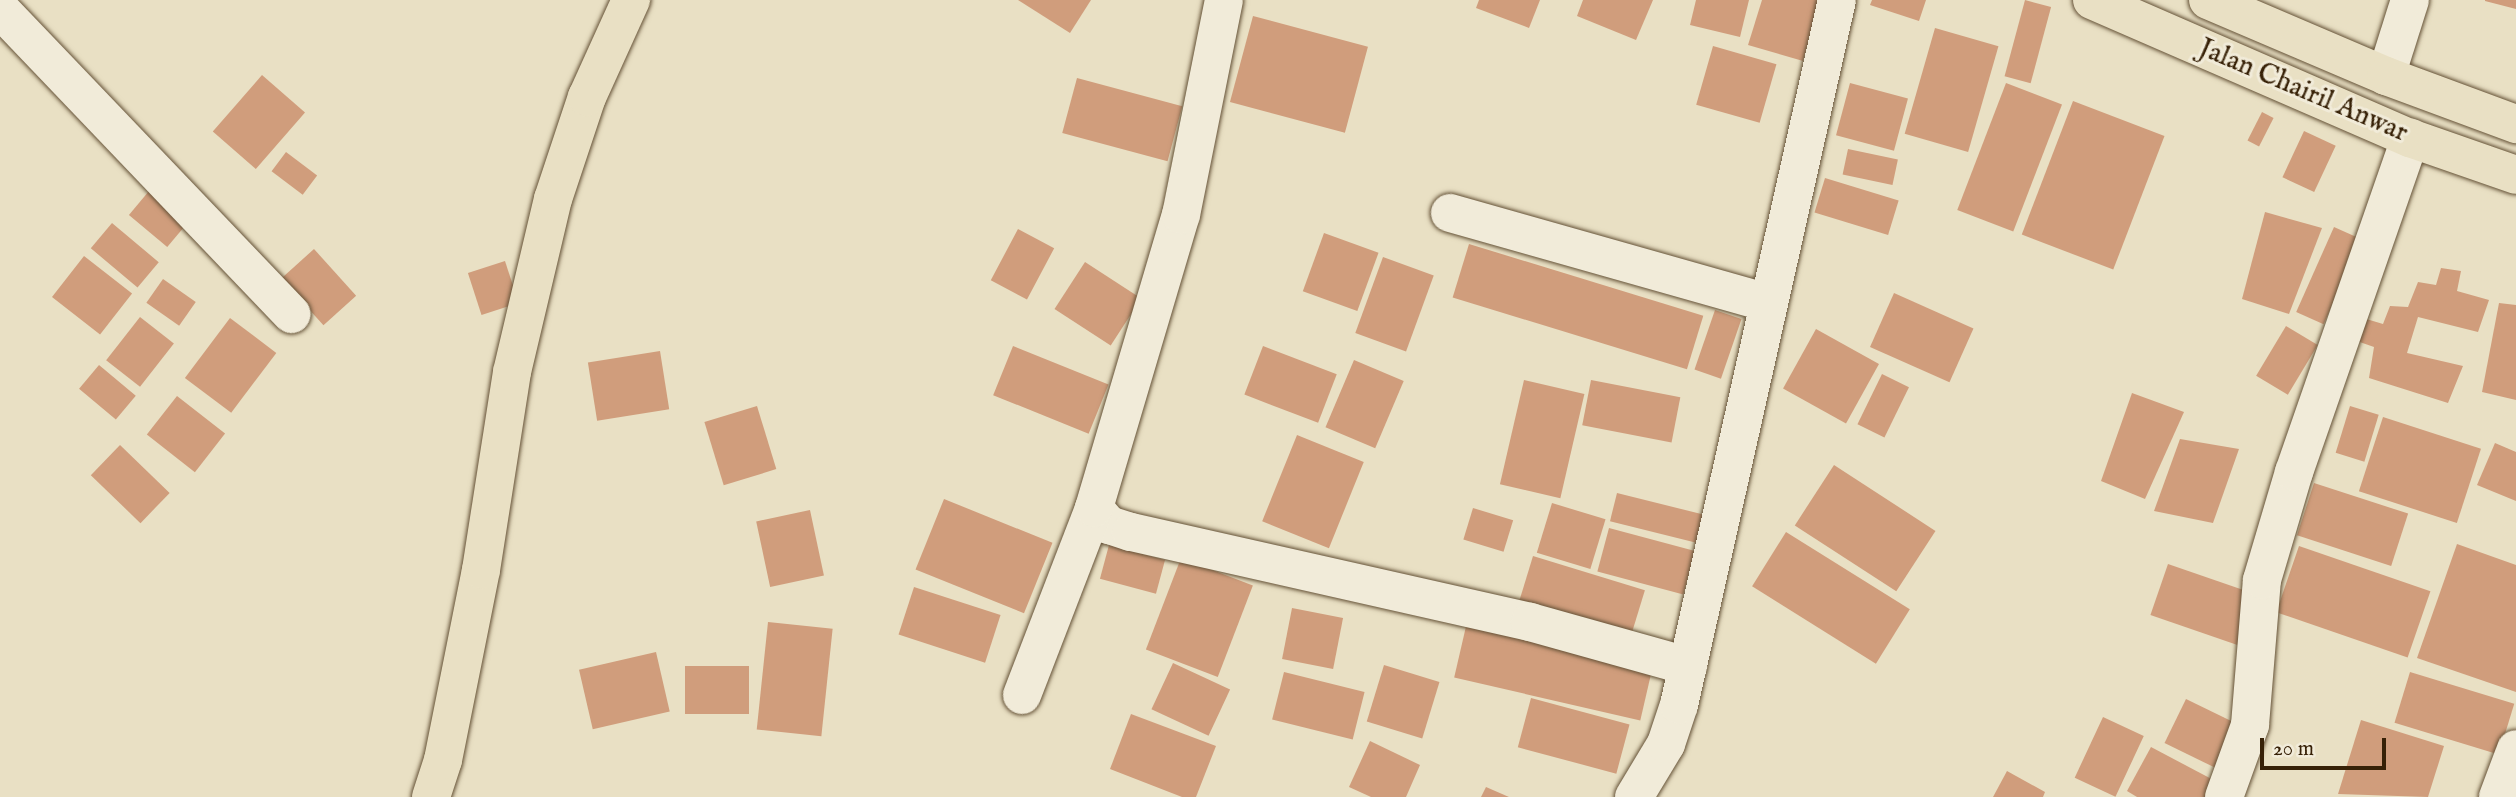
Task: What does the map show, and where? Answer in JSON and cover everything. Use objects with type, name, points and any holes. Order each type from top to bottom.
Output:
[{"type":"main road","points":[[431,797],[443,760],[481,570],[512,372],[553,199],[587,97],[631,0]]},
{"type":"main road","name":"Jalan Chairil Anwar","points":[[2092,0],[2410,138],[2516,174]]},
{"type":"main road","name":"Jalan Chairil Anwar","points":[[2208,0],[2386,76],[2516,124]]},
{"type":"street","points":[[1022,695],[1094,508],[1181,215],[1213,37],[1224,0]]},
{"type":"street","points":[[1634,797],[1666,744],[1688,666],[1837,0]]},
{"type":"street","points":[[2386,76],[2410,0]]},
{"type":"street","points":[[0,9],[291,314]]},
{"type":"street","points":[[2224,797],[2250,725],[2262,580],[2294,472],[2410,138]]},
{"type":"street","points":[[1450,213],[1769,303]]},
{"type":"street","points":[[1094,508],[1109,525],[1131,532],[1530,622],[1688,666]]},
{"type":"street","points":[[2498,797],[2516,749]]},
{"type":"building","points":[[1018,0],[1091,0],[1070,33]]},
{"type":"building","points":[[1479,0],[1540,0],[1529,28],[1476,8]]},
{"type":"building","points":[[1583,0],[1653,0],[1636,40],[1577,16]]},
{"type":"building","points":[[1696,0],[1749,0],[1740,37],[1690,25]]},
{"type":"building","points":[[1762,0],[1820,0],[1803,61],[1748,45]]},
{"type":"building","points":[[1872,0],[1926,0],[1919,21],[1870,5]]},
{"type":"building","points":[[2025,0],[2051,7],[2031,83],[2005,76]]},
{"type":"building","points":[[2516,0],[2516,9],[2485,1]]},
{"type":"building","points":[[1253,16],[1368,47],[1345,133],[1230,102]]},
{"type":"building","points":[[1935,28],[1998,46],[1968,152],[1905,134]]},
{"type":"building","points":[[1713,46],[1776,64],[1760,123],[1696,105]]},
{"type":"building","points":[[262,75],[305,112],[256,169],[213,132]]},
{"type":"building","points":[[1077,78],[1182,106],[1168,161],[1062,133]]},
{"type":"building","points":[[1850,83],[1908,99],[1894,151],[1836,135]]},
{"type":"building","points":[[2006,83],[2062,105],[2013,231],[1957,210]]},
{"type":"building","points":[[2073,101],[2164,136],[2113,270],[2022,235]]},
{"type":"building","points":[[2262,112],[2274,118],[2259,146],[2247,141]]},
{"type":"building","points":[[2304,131],[2336,146],[2314,192],[2282,177]]},
{"type":"building","points":[[1848,149],[1898,160],[1892,185],[1843,174]]},
{"type":"building","points":[[286,152],[317,175],[303,195],[272,171]]},
{"type":"building","points":[[1825,178],[1899,201],[1888,235],[1814,212]]},
{"type":"building","points":[[154,185],[192,217],[167,247],[129,215]]},
{"type":"building","points":[[2265,212],[2322,228],[2289,314],[2242,299]]},
{"type":"building","points":[[112,223],[159,262],[138,287],[91,248]]},
{"type":"building","points":[[2334,227],[2361,239],[2324,324],[2296,312]]},
{"type":"building","points":[[1018,229],[1054,248],[1027,299],[991,280]]},
{"type":"building","points":[[1324,233],[1379,253],[1357,311],[1303,291]]},
{"type":"building","points":[[1469,244],[1703,316],[1687,369],[1453,298]]},
{"type":"building","points":[[314,249],[356,296],[323,325],[281,278]]},
{"type":"building","points":[[84,256],[132,294],[100,335],[52,297]]},
{"type":"building","points":[[1383,257],[1434,275],[1406,352],[1355,333]]},
{"type":"building","points":[[505,261],[519,303],[482,315],[468,273]]},
{"type":"building","points":[[1085,262],[1141,298],[1111,345],[1055,309]]},
{"type":"building","points":[[2441,268],[2461,271],[2457,291],[2489,300],[2478,332],[2418,317],[2407,353],[2463,366],[2448,403],[2369,378],[2374,347],[2354,340],[2363,318],[2383,324],[2390,306],[2408,307],[2418,282],[2436,285]]},
{"type":"building","points":[[163,279],[196,302],[179,326],[146,303]]},
{"type":"building","points":[[1894,293],[1973,328],[1949,382],[1870,347]]},
{"type":"building","points":[[2499,303],[2516,305],[2516,400],[2482,392]]},
{"type":"building","points":[[1715,310],[1741,319],[1721,379],[1694,370]]},
{"type":"building","points":[[140,317],[174,343],[140,387],[106,360]]},
{"type":"building","points":[[230,318],[276,353],[231,413],[185,378]]},
{"type":"building","points":[[2286,326],[2318,345],[2288,395],[2256,376]]},
{"type":"building","points":[[1816,329],[1879,364],[1846,423],[1783,388]]},
{"type":"building","points":[[1013,346],[1108,385],[1089,434],[993,395]]},
{"type":"building","points":[[1263,346],[1337,374],[1318,423],[1244,395]]},
{"type":"building","points":[[660,351],[669,409],[597,421],[588,362]]},
{"type":"building","points":[[1354,360],[1404,381],[1375,448],[1325,427]]},
{"type":"building","points":[[99,365],[136,396],[116,420],[79,389]]},
{"type":"building","points":[[1882,374],[1909,387],[1884,437],[1857,424]]},
{"type":"building","points":[[1524,380],[1584,394],[1560,498],[1500,484]]},
{"type":"building","points":[[1591,380],[1680,397],[1672,443],[1582,425]]},
{"type":"building","points":[[2132,393],[2184,412],[2145,499],[2101,481]]},
{"type":"building","points":[[177,396],[225,434],[195,472],[147,435]]},
{"type":"building","points":[[757,406],[776,469],[724,485],[704,422]]},
{"type":"building","points":[[2350,406],[2379,415],[2364,462],[2336,453]]},
{"type":"building","points":[[2383,417],[2481,449],[2457,523],[2359,491]]},
{"type":"building","points":[[1297,435],[1364,462],[1329,548],[1262,521]]},
{"type":"building","points":[[2180,439],[2239,449],[2213,523],[2154,511]]},
{"type":"building","points":[[2495,443],[2516,452],[2516,501],[2477,485]]},
{"type":"building","points":[[120,445],[170,493],[140,523],[91,475]]},
{"type":"building","points":[[1834,465],[1935,531],[1896,591],[1795,525]]},
{"type":"building","points":[[2314,483],[2408,514],[2391,566],[2297,535]]},
{"type":"building","points":[[1617,493],[1705,515],[1698,543],[1610,521]]},
{"type":"building","points":[[944,499],[1052,543],[1024,613],[916,569]]},
{"type":"building","points":[[1552,503],[1606,519],[1590,569],[1537,553]]},
{"type":"building","points":[[1473,508],[1513,520],[1504,552],[1463,540]]},
{"type":"building","points":[[810,510],[824,576],[770,587],[756,521]]},
{"type":"building","points":[[1609,528],[1695,551],[1683,595],[1597,571]]},
{"type":"building","points":[[1786,532],[1910,609],[1876,664],[1752,586]]},
{"type":"building","points":[[2457,544],[2516,565],[2516,692],[2417,658]]},
{"type":"building","points":[[1109,545],[1165,560],[1156,594],[1100,579]]},
{"type":"building","points":[[2299,546],[2430,591],[2408,657],[2276,612]]},
{"type":"building","points":[[1533,556],[1645,590],[1629,644],[1517,610]]},
{"type":"building","points":[[1181,558],[1253,586],[1218,677],[1146,649]]},
{"type":"building","points":[[2168,564],[2255,594],[2237,645],[2150,615]]},
{"type":"building","points":[[914,587],[1001,615],[985,663],[899,635]]},
{"type":"building","points":[[1292,608],[1343,618],[1333,669],[1282,659]]},
{"type":"building","points":[[768,622],[833,629],[821,736],[757,729]]},
{"type":"building","points":[[1467,622],[1653,665],[1640,721],[1454,678]]},
{"type":"building","points":[[656,652],[670,711],[593,729],[579,670]]},
{"type":"building","points":[[1173,663],[1230,690],[1209,736],[1151,709]]},
{"type":"building","points":[[1384,665],[1439,682],[1422,738],[1367,721]]},
{"type":"building","points":[[685,666],[749,666],[749,714],[685,714]]},
{"type":"building","points":[[1284,672],[1365,692],[1353,740],[1272,720]]},
{"type":"building","points":[[2410,672],[2514,704],[2499,755],[2395,723]]},
{"type":"building","points":[[1531,698],[1630,724],[1616,774],[1518,747]]},
{"type":"building","points":[[2186,699],[2240,725],[2218,769],[2165,743]]},
{"type":"building","points":[[1131,714],[1216,746],[1196,797],[1182,797],[1110,769]]},
{"type":"building","points":[[2103,717],[2144,736],[2115,797],[2075,778]]},
{"type":"building","points":[[2361,720],[2444,746],[2428,797],[2338,794]]},
{"type":"building","points":[[1370,741],[1420,765],[1406,797],[1371,797],[1349,787]]},
{"type":"building","points":[[2151,747],[2221,784],[2214,797],[2137,797],[2127,791]]},
{"type":"building","points":[[2007,771],[2045,792],[2043,797],[1993,797]]},
{"type":"building","points":[[1486,787],[1509,797],[1481,797]]}]
